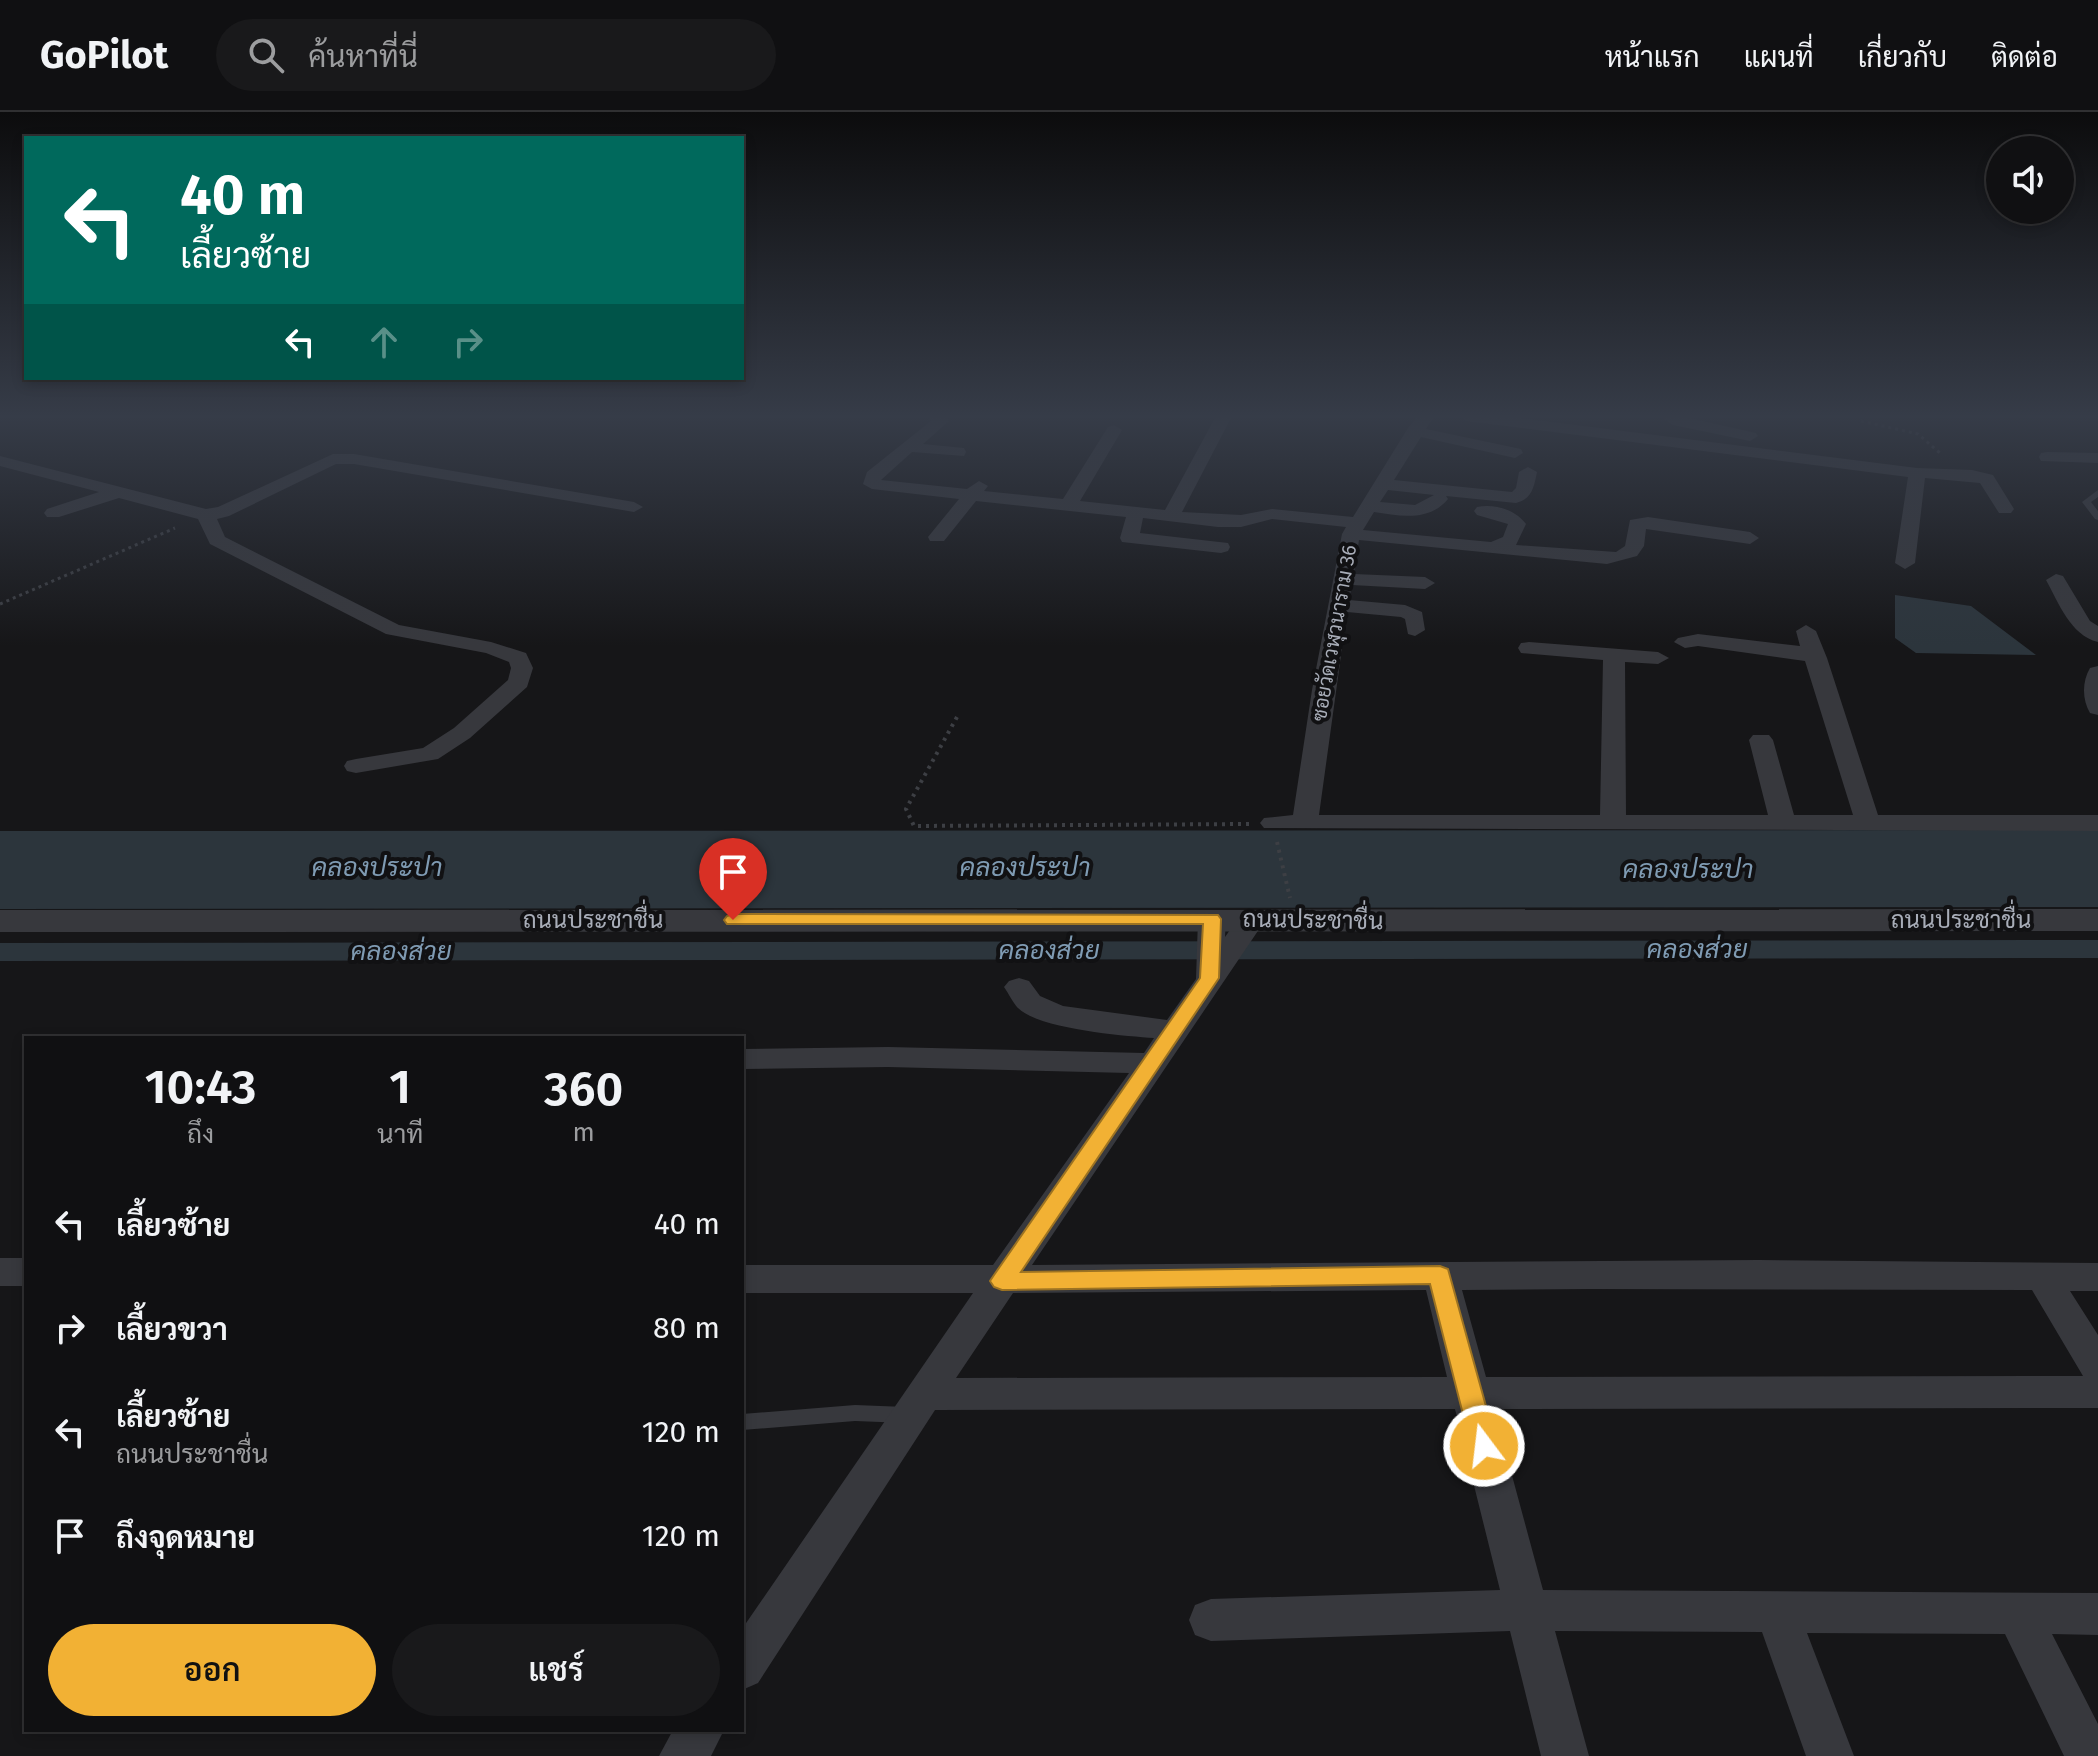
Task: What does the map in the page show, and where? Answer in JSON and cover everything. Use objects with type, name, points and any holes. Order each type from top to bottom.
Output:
[{"type":"street","points":[[53,513],[116,493],[206,515],[223,512],[263,493]]},
{"type":"street","points":[[552,493],[634,507]]},
{"type":"street","points":[[937,537],[972,493]]},
{"type":"street","points":[[1002,493],[1068,505],[1171,516],[1241,521],[1272,514],[1358,520],[1492,549],[1623,558],[1632,552],[1638,536],[1637,524],[1750,538]]},
{"type":"street","points":[[1068,505],[1076,493]]},
{"type":"street","points":[[1171,516],[1183,493]]},
{"type":"street","name":"ซอยวัดเวฬุวนาราม 36","points":[[1305,823],[1323,690],[1344,579],[1358,520],[1375,493]]},
{"type":"street","points":[[1465,493],[1516,498],[1522,493]]},
{"type":"street","points":[[1905,563],[1914,493]]},
{"type":"street","points":[[1995,493],[2005,509]]},
{"type":"street","points":[[1358,520],[1431,508],[1439,499]]},
{"type":"street","points":[[1483,511],[1511,517],[1517,524],[1511,540],[1492,549]]},
{"type":"street","points":[[1136,512],[1127,535],[1129,538],[1221,547]]},
{"type":"street","points":[[206,515],[217,540],[393,630],[491,648],[518,658],[522,668],[519,682],[451,740],[430,754],[356,766]]},
{"type":"street","points":[[1344,579],[1425,583]]},
{"type":"street","points":[[2056,580],[2082,625],[2098,636]]},
{"type":"street","points":[[1339,605],[1405,611],[1415,616],[1415,630]]},
{"type":"street","points":[[1806,631],[1868,823]]},
{"type":"street","points":[[1685,642],[1698,640],[1802,653],[1816,658]]},
{"type":"street","points":[[1529,648],[1619,662],[1666,665]]},
{"type":"street","points":[[1613,823],[1619,662]]},
{"type":"street","points":[[2098,673],[2095,679],[2098,708]]},
{"type":"street","points":[[1761,740],[1783,823]]},
{"type":"street","points":[[1275,832],[1305,823],[2098,823]]},
{"type":"street","points":[[1210,978],[1212,919]]},
{"type":"street","points":[[744,1665],[917,1405],[1252,919]]},
{"type":"street","name":"ถนนประชาชื่น","points":[[0,921],[2098,920]]},
{"type":"street","points":[[1019,987],[1031,1004],[1070,1016],[1123,1027],[1174,1030]]},
{"type":"street","points":[[744,1059],[888,1057],[1151,1063]]},
{"type":"street","points":[[0,1272],[24,1272]]},
{"type":"street","points":[[1440,1275],[1565,1756]]},
{"type":"street","points":[[744,1279],[1002,1281],[1440,1275],[2098,1277]]},
{"type":"street","points":[[2042,1276],[2098,1368]]},
{"type":"street","points":[[917,1405],[1470,1391],[2098,1392]]},
{"type":"street","points":[[1211,1620],[1527,1610],[2098,1614]]},
{"type":"street","points":[[1777,1612],[1830,1756]]},
{"type":"street","points":[[2018,1614],[2089,1756]]},
{"type":"street","points":[[683,1756],[700,1732]]},
{"type":"lane","points":[[2098,493],[2086,502],[2098,517]]},
{"type":"lane","points":[[744,1422],[917,1405]]},
{"type":"path","points":[[0,604],[206,515]]},
{"type":"path","points":[[957,717],[906,809],[914,826],[1275,832],[1291,901]]},
{"type":"water","points":[[1895,595],[1971,606],[2036,655],[1916,653],[1895,638]]},
{"type":"water","name":"คลองประปา","points":[[2098,830],[2098,907],[0,909],[0,831]]},
{"type":"waterway","name":"คลองส่วย","points":[[0,952],[2098,949]]},
{"type":"route","points":[[733,920],[1212,919],[1210,978],[1002,1281],[1440,1275],[1484,1446]]}]
